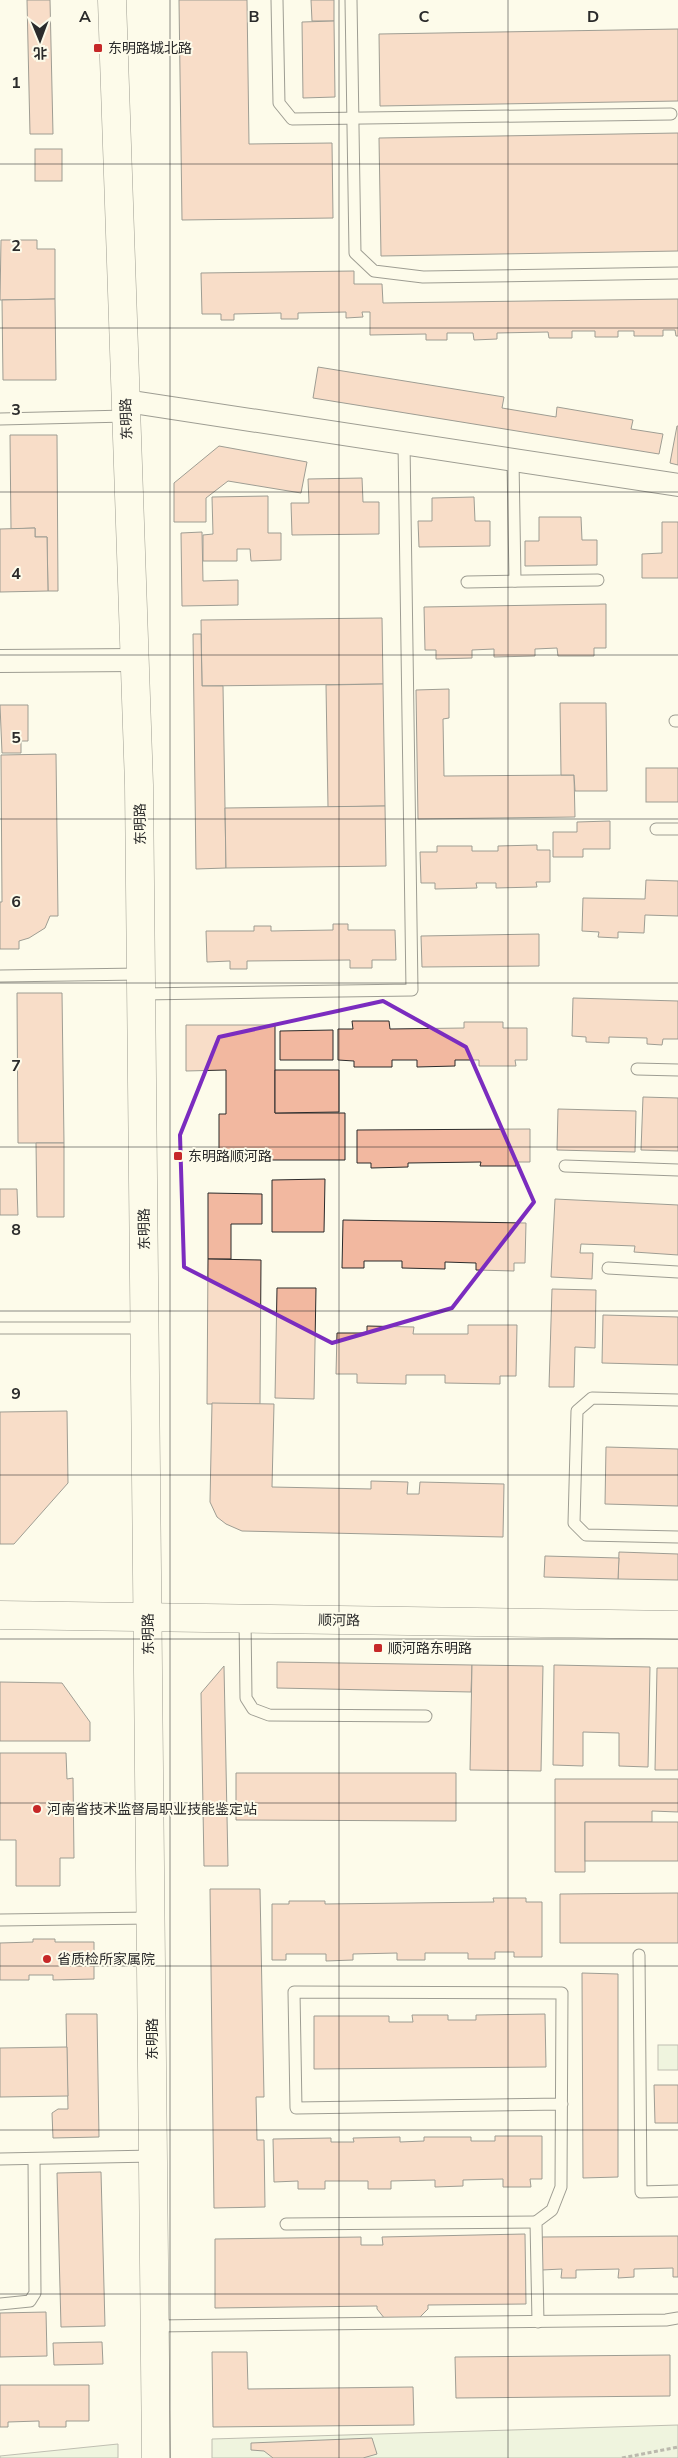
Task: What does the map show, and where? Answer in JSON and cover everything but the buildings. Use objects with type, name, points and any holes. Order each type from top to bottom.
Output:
[{"type":"street","name":"东明路","points":[[112,0],[139,785],[156,2458]]},
{"type":"street","points":[[126,408],[404,443],[678,485]]},
{"type":"street","points":[[0,661],[135,660]]},
{"type":"street","name":"顺河路","points":[[0,1615],[678,1625]]},
{"type":"lane","points":[[277,0],[279,103],[292,119],[671,114]]},
{"type":"lane","points":[[351,0],[355,253],[374,271],[423,276],[678,273]]},
{"type":"lane","points":[[0,419],[126,408]]},
{"type":"lane","points":[[0,976],[141,984],[412,990],[404,443]]},
{"type":"lane","points":[[513,460],[515,581]]},
{"type":"lane","points":[[467,582],[598,580]]},
{"type":"lane","points":[[656,829],[678,829]]},
{"type":"lane","points":[[637,1069],[678,1070]]},
{"type":"lane","points":[[565,1166],[678,1170]]},
{"type":"lane","points":[[608,1268],[678,1272]]},
{"type":"lane","points":[[0,1328],[145,1328]]},
{"type":"lane","points":[[678,1400],[592,1398],[577,1411],[574,1523],[586,1535],[678,1537]]},
{"type":"lane","points":[[245,1618],[246,1698],[254,1709],[269,1714],[426,1716]]},
{"type":"lane","points":[[0,1920],[151,1918]]},
{"type":"lane","points":[[639,1956],[641,2192],[678,2192]]},
{"type":"lane","points":[[286,2224],[536,2222],[552,2210],[561,2187],[562,2104],[562,1993],[294,1992],[296,2108],[562,2104]]},
{"type":"lane","points":[[0,2159],[153,2156]]},
{"type":"lane","points":[[0,2304],[30,2302],[35,2292],[34,2159]]},
{"type":"lane","points":[[536,2222],[538,2322]]},
{"type":"lane","points":[[155,2326],[538,2322],[678,2318]]},
{"type":"path","points":[[622,2458],[678,2447]]},
{"type":"highlighted area","points":[[383,1001],[466,1047],[534,1202],[452,1308],[332,1343],[184,1267],[180,1135],[219,1037]]},
{"type":"green space","points":[[658,2045],[678,2045],[678,2070],[658,2070]]},
{"type":"green space","points":[[678,2425],[678,2458],[212,2458],[212,2439]]},
{"type":"green space","points":[[118,2444],[118,2458],[0,2458],[0,2456]]},
{"type":"place","name":"东明路城北路","points":[[98,48]]},
{"type":"place","name":"东明路顺河路","points":[[178,1156]]},
{"type":"place","name":"顺河路东明路","points":[[378,1648]]},
{"type":"place","name":"河南省技术监督局职业技能鉴定站","points":[[37,1809]]},
{"type":"place","name":"省质检所家属院","points":[[47,1959]]}]
